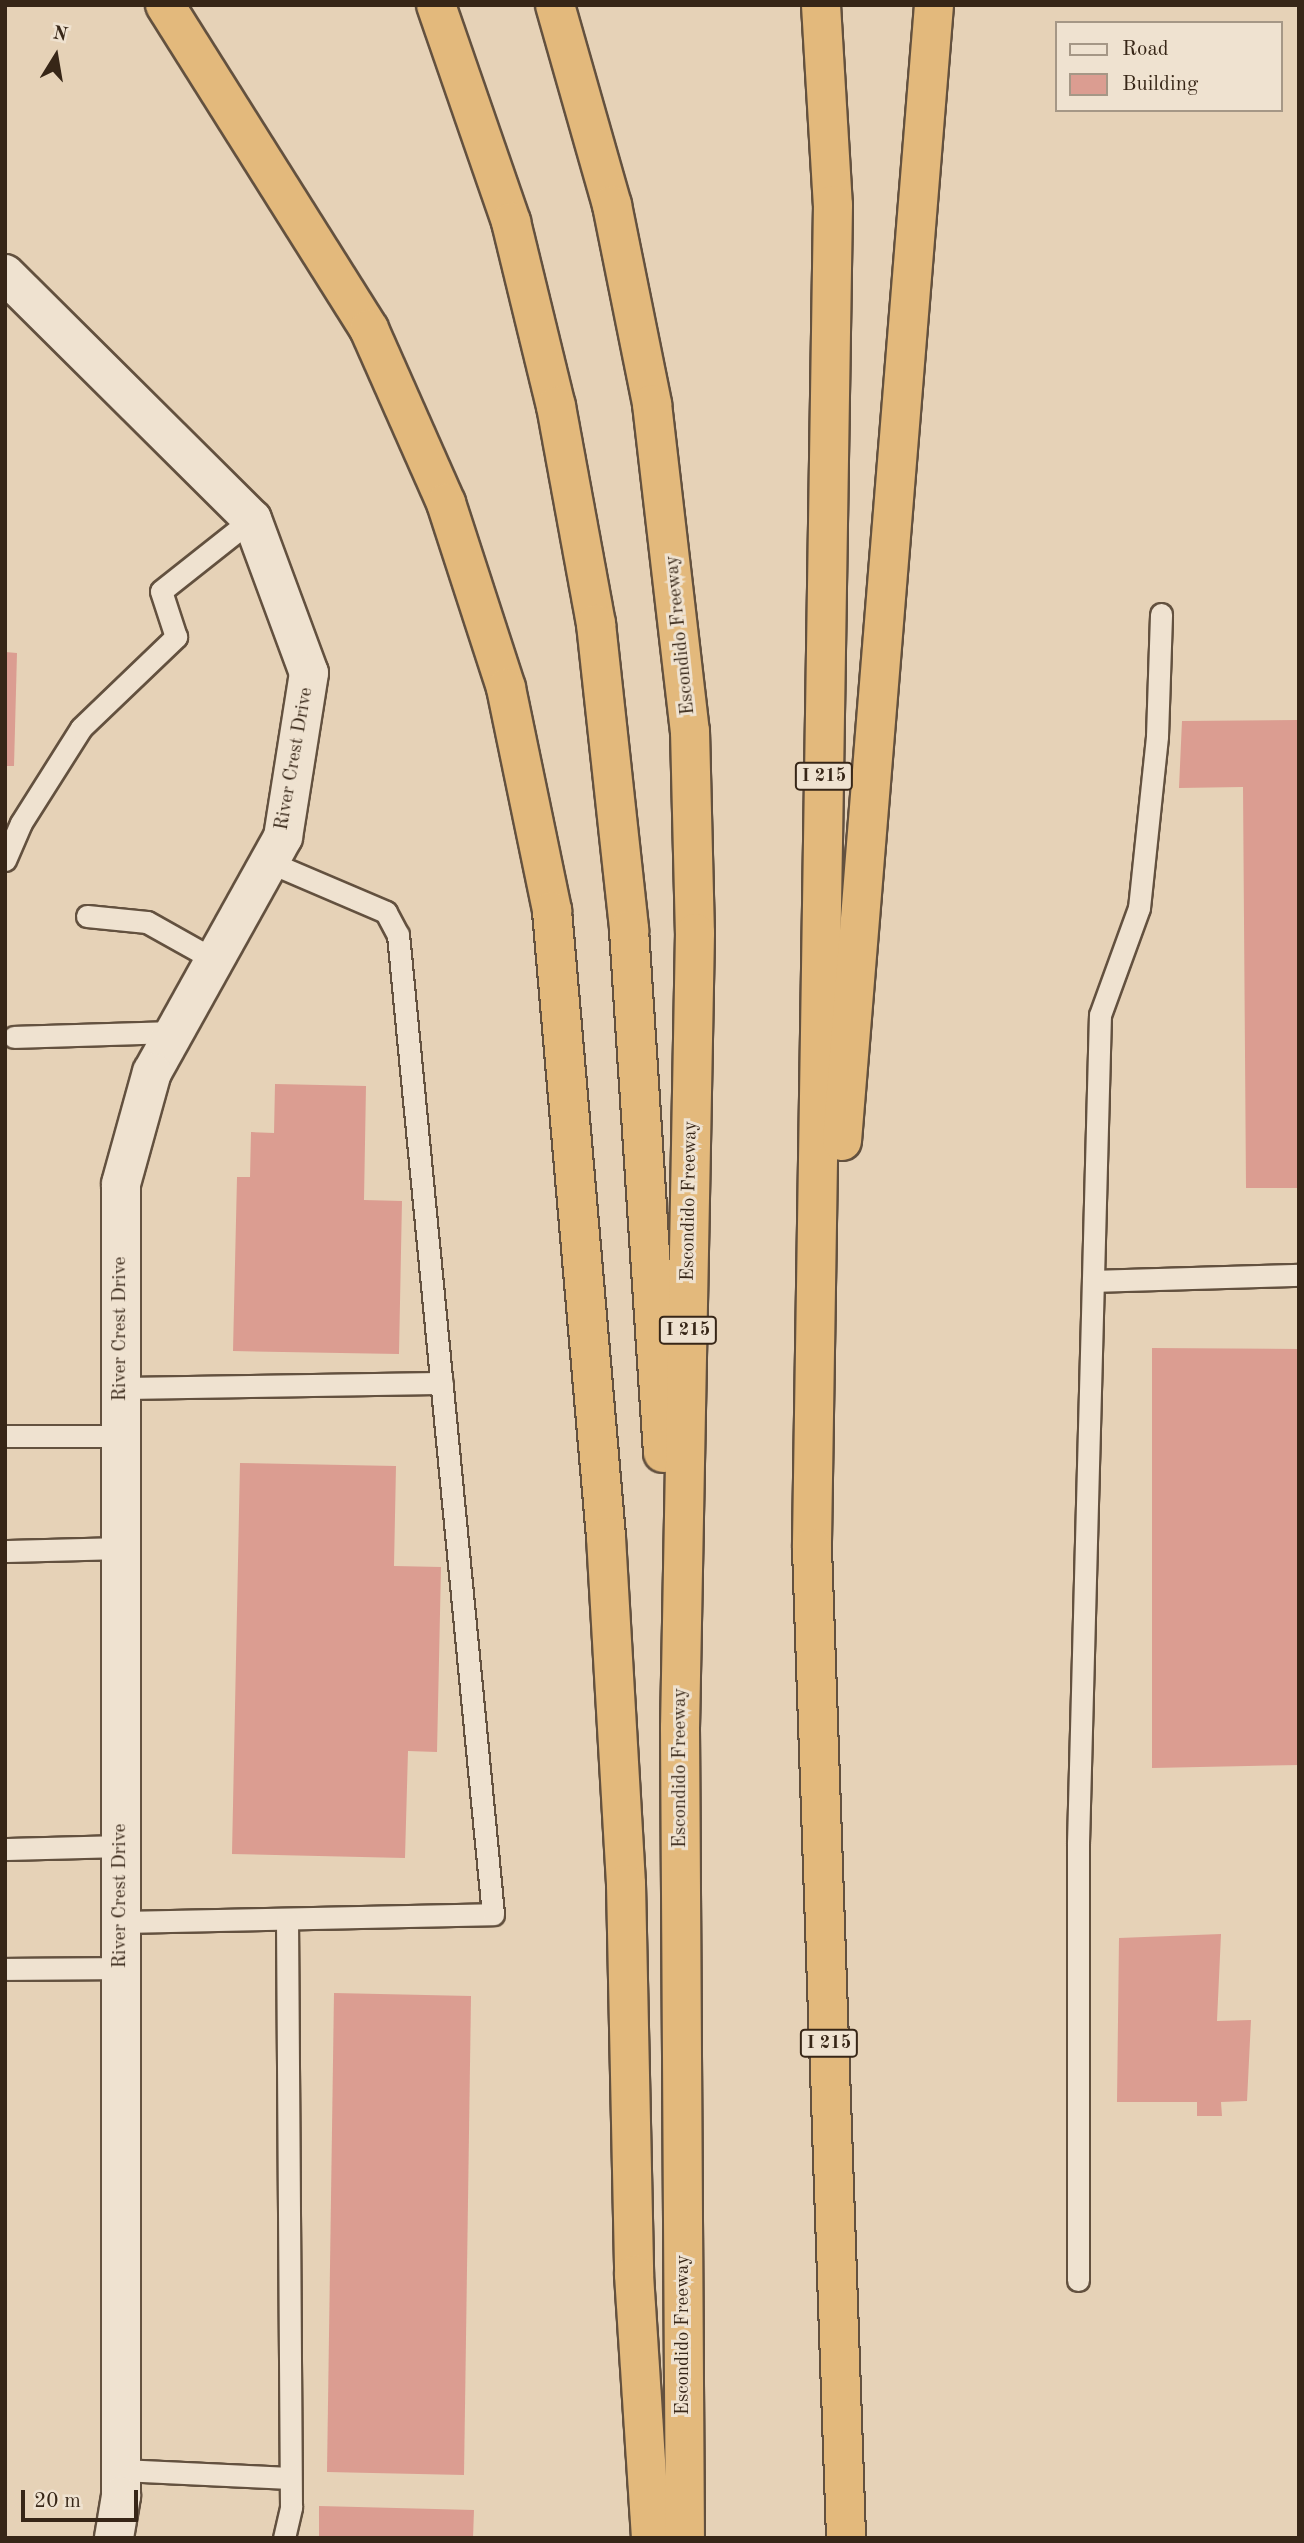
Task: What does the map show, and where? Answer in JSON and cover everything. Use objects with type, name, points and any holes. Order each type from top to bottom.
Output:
[{"type":"highway","points":[[166,5],[369,329],[446,503],[506,688],[552,911],[607,1551],[626,1884],[634,2275],[651,2538]]},
{"type":"highway","points":[[436,5],[511,222],[556,406],[596,624],[629,930],[680,1728]]},
{"type":"highway","name":"Escondido Freeway","points":[[555,5],[612,205],[652,404],[690,731],[695,933],[680,1728],[685,2538]]},
{"type":"highway","name":"I 215","points":[[821,5],[833,205],[812,1548],[846,2538]]},
{"type":"highway","points":[[812,1548],[934,5]]},
{"type":"street","name":"River Crest Drive","points":[[5,274],[251,519],[309,673],[282,837],[152,1072],[121,1184],[121,2470],[114,2538]]},
{"type":"lane","points":[[5,860],[21,822],[81,728],[176,637],[161,591],[251,519]]},
{"type":"lane","points":[[1078,2280],[1078,1843],[1101,1015],[1139,908],[1157,736],[1161,614]]},
{"type":"lane","points":[[121,1922],[493,1914],[398,935],[386,912],[269,862]]},
{"type":"lane","points":[[86,916],[147,922],[213,959]]},
{"type":"lane","points":[[14,1037],[172,1032]]},
{"type":"lane","points":[[1093,1281],[1299,1275]]},
{"type":"lane","points":[[120,1388],[442,1384]]},
{"type":"lane","points":[[7,1436],[121,1436]]},
{"type":"lane","points":[[5,1551],[121,1548]]},
{"type":"lane","points":[[5,1849],[121,1846]]},
{"type":"lane","points":[[284,2538],[290,2478],[287,1920]]},
{"type":"lane","points":[[7,1969],[121,1968]]},
{"type":"lane","points":[[121,2470],[290,2478]]},
{"type":"building","points":[[5,652],[17,653],[14,766],[5,766]]},
{"type":"building","points":[[1299,720],[1299,1188],[1246,1188],[1243,787],[1179,788],[1182,721]]},
{"type":"building","points":[[275,1084],[366,1086],[364,1200],[402,1201],[399,1354],[233,1351],[237,1177],[250,1177],[251,1132],[274,1133]]},
{"type":"building","points":[[1152,1348],[1299,1349],[1299,1765],[1152,1768]]},
{"type":"building","points":[[240,1463],[396,1466],[394,1566],[441,1567],[437,1752],[408,1751],[405,1858],[232,1854]]},
{"type":"building","points":[[1221,1934],[1217,2021],[1251,2020],[1247,2101],[1221,2102],[1222,2116],[1197,2116],[1197,2102],[1117,2102],[1119,1938]]},
{"type":"building","points":[[334,1993],[471,1996],[464,2475],[327,2472]]},
{"type":"building","points":[[319,2506],[474,2510],[473,2538],[319,2538]]}]
